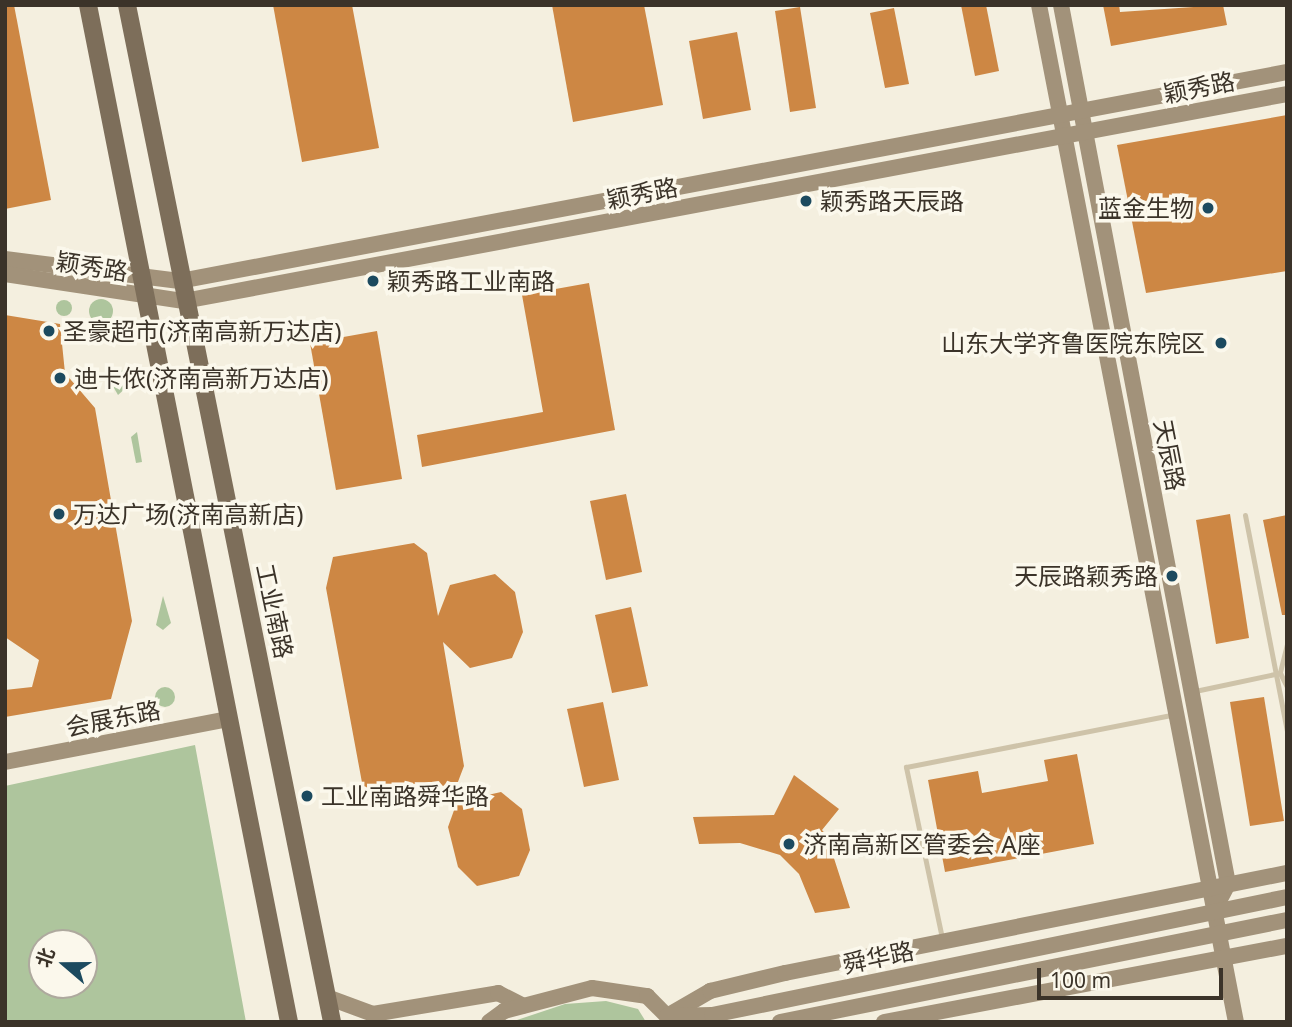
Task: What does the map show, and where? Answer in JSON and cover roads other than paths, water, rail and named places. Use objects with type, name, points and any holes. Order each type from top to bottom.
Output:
[{"type":"main road","points":[[88,5],[289,1022]]},
{"type":"main road","name":"工业南路","points":[[127,5],[184,302],[332,1022]]},
{"type":"main road","name":"天辰路","points":[[1039,5],[1208,888],[1220,933],[1237,1022]]},
{"type":"main road","name":"天辰路","points":[[1061,5],[1228,884]]},
{"type":"main road","name":"颖秀路","points":[[5,259],[180,281],[1287,72]]},
{"type":"main road","name":"颖秀路","points":[[5,274],[184,302],[1287,94]]},
{"type":"main road","name":"会展东路","points":[[5,762],[229,719]]},
{"type":"main road","points":[[489,1022],[523,1006],[592,988],[616,989],[647,996],[668,1019],[710,991],[942,941],[1287,873]]},
{"type":"main road","points":[[1214,910],[1228,884]]},
{"type":"main road","name":"舜华路","points":[[668,1019],[712,1016],[1287,897]]},
{"type":"main road","name":"舜华路","points":[[780,1022],[1287,920]]},
{"type":"main road","points":[[884,1022],[1287,946]]},
{"type":"main road","points":[[327,997],[373,1014],[498,993],[523,1006]]},
{"type":"lane","points":[[1245,515],[1278,674],[1287,732]]},
{"type":"lane","points":[[1278,674],[1287,644]]},
{"type":"lane","points":[[1192,691],[1278,674]]},
{"type":"lane","points":[[1278,674],[1287,687]]},
{"type":"lane","points":[[942,941],[906,767],[1175,714]]},
{"type":"place","name":"颖秀路天辰路","points":[[806,201]]},
{"type":"place","name":"蓝金生物","points":[[1208,208]]},
{"type":"place","name":"颖秀路工业南路","points":[[373,281]]},
{"type":"place","name":"圣豪超市(济南高新万达店)","points":[[49,331]]},
{"type":"place","name":"山东大学齐鲁医院东院区","points":[[1221,343]]},
{"type":"place","name":"迪卡侬(济南高新万达店)","points":[[60,378]]},
{"type":"place","name":"万达广场(济南高新店)","points":[[59,514]]},
{"type":"place","name":"天辰路颖秀路","points":[[1172,576]]},
{"type":"place","name":"工业南路舜华路","points":[[307,796]]},
{"type":"place","name":"济南高新区管委会 A座","points":[[789,844]]}]
